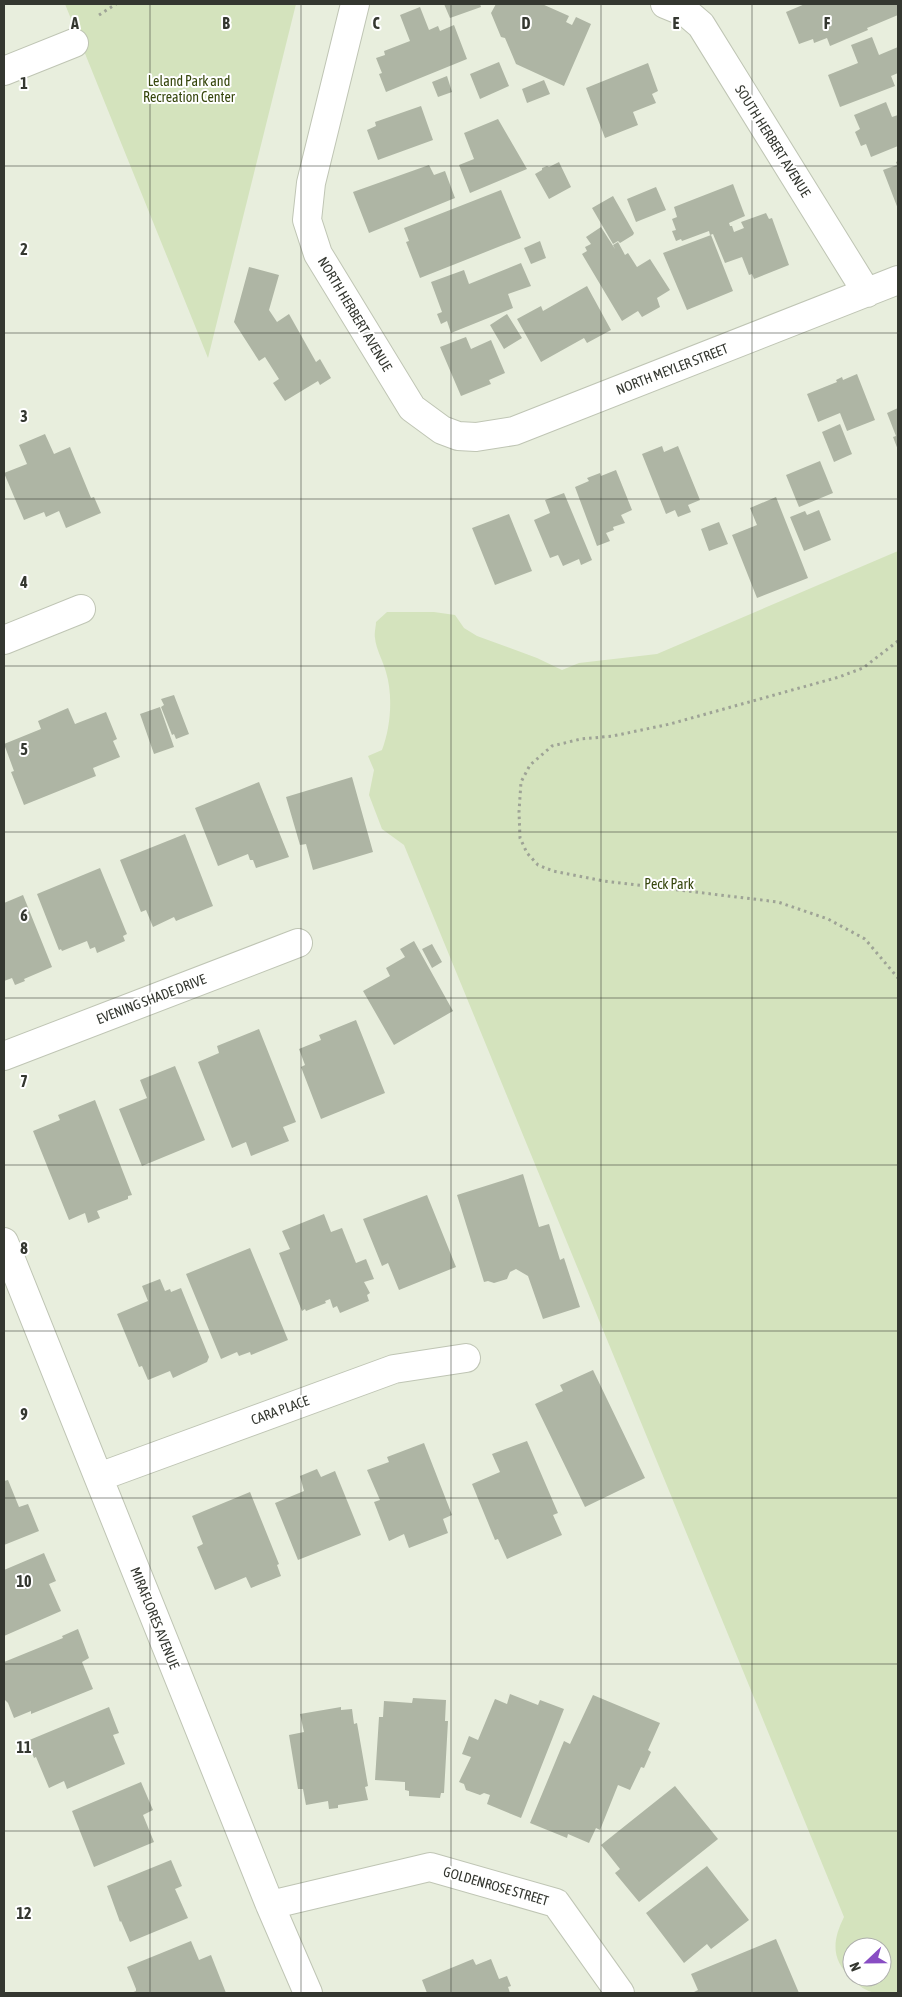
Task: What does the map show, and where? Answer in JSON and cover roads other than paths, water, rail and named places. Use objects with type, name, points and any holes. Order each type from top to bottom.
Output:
[{"type":"street","name":"NORTH HERBERT AVENUE","points":[[355,4],[311,183],[307,220],[318,254],[412,408],[442,430]]},
{"type":"street","name":"SOUTH HERBERT AVENUE","points":[[666,4],[686,13],[700,25],[867,293]]},
{"type":"street","points":[[4,71],[74,43]]},
{"type":"street","name":"NORTH MEYLER STREET","points":[[442,430],[458,436],[476,437],[514,431],[898,280]]},
{"type":"street","points":[[4,640],[80,609]]},
{"type":"street","name":"EVENING SHADE DRIVE","points":[[4,1056],[298,943]]},
{"type":"street","name":"MIRAFLORES AVENUE","points":[[4,1242],[270,1905],[308,1993]]},
{"type":"street","name":"CARA PLACE","points":[[98,1477],[394,1369],[466,1358]]},
{"type":"street","name":"GOLDENROSE STREET","points":[[270,1905],[430,1867],[556,1903],[620,1993]]},
{"type":"park label","name":"Leland Park and Recreation Center","points":[[189,89]]},
{"type":"park label","name":"Peck Park","points":[[669,884]]}]
